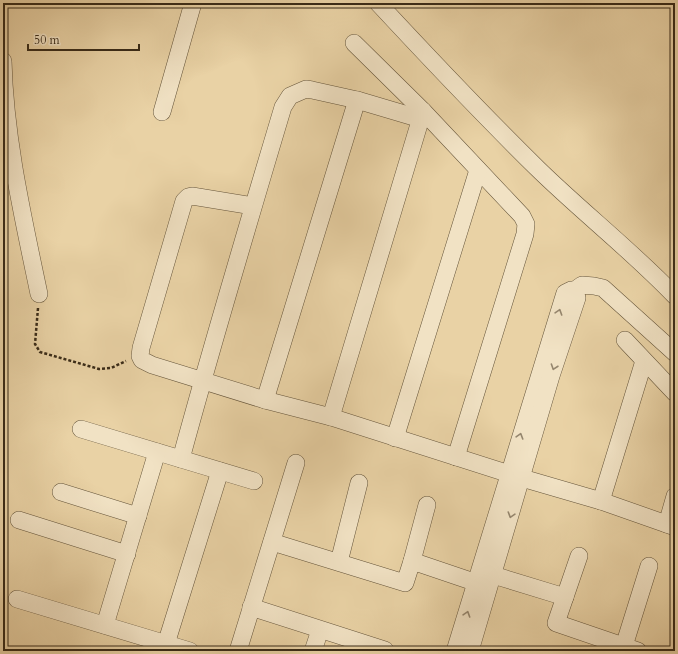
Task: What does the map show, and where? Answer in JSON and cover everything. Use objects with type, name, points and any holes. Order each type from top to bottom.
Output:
[{"type":"street","points":[[162,112],[194,3]]},
{"type":"street","points":[[378,3],[422,51],[537,168],[675,296]]},
{"type":"street","points":[[354,43],[422,115],[522,216],[526,224],[525,234],[456,457]]},
{"type":"street","points":[[3,61],[4,86],[17,188],[39,294]]},
{"type":"street","points":[[181,459],[253,206],[283,107],[290,96],[306,89],[422,115]]},
{"type":"street","points":[[265,400],[357,100]]},
{"type":"street","points":[[331,417],[422,115]]},
{"type":"street","points":[[395,438],[478,170]]},
{"type":"street","points":[[253,206],[192,196],[188,197],[184,201],[140,356],[142,360],[152,365],[265,400],[331,417],[601,501],[671,526],[675,496]]},
{"type":"street","points":[[470,651],[493,575],[515,475],[565,293],[568,290],[574,290],[582,285],[603,288],[675,353]]},
{"type":"street","points":[[625,340],[675,393]]},
{"type":"street","points":[[601,501],[644,361]]},
{"type":"street","points":[[81,429],[254,482]]},
{"type":"street","points":[[105,625],[157,452]]},
{"type":"street","points":[[238,651],[296,463]]},
{"type":"street","points":[[166,644],[220,471]]},
{"type":"street","points":[[455,651],[515,475]]},
{"type":"street","points":[[339,562],[359,483]]},
{"type":"street","points":[[61,492],[138,516]]},
{"type":"street","points":[[272,542],[405,583],[428,505]]},
{"type":"street","points":[[19,520],[127,554]]},
{"type":"street","points":[[579,556],[556,623],[631,649],[649,566]]},
{"type":"street","points":[[412,561],[477,583]]},
{"type":"street","points":[[493,575],[565,597]]},
{"type":"street","points":[[17,599],[190,651]]},
{"type":"street","points":[[252,607],[385,650],[384,651]]},
{"type":"street","points":[[313,651],[320,630]]},
{"type":"path","points":[[39,294],[35,344],[40,352],[99,369],[111,368],[140,356]]}]
